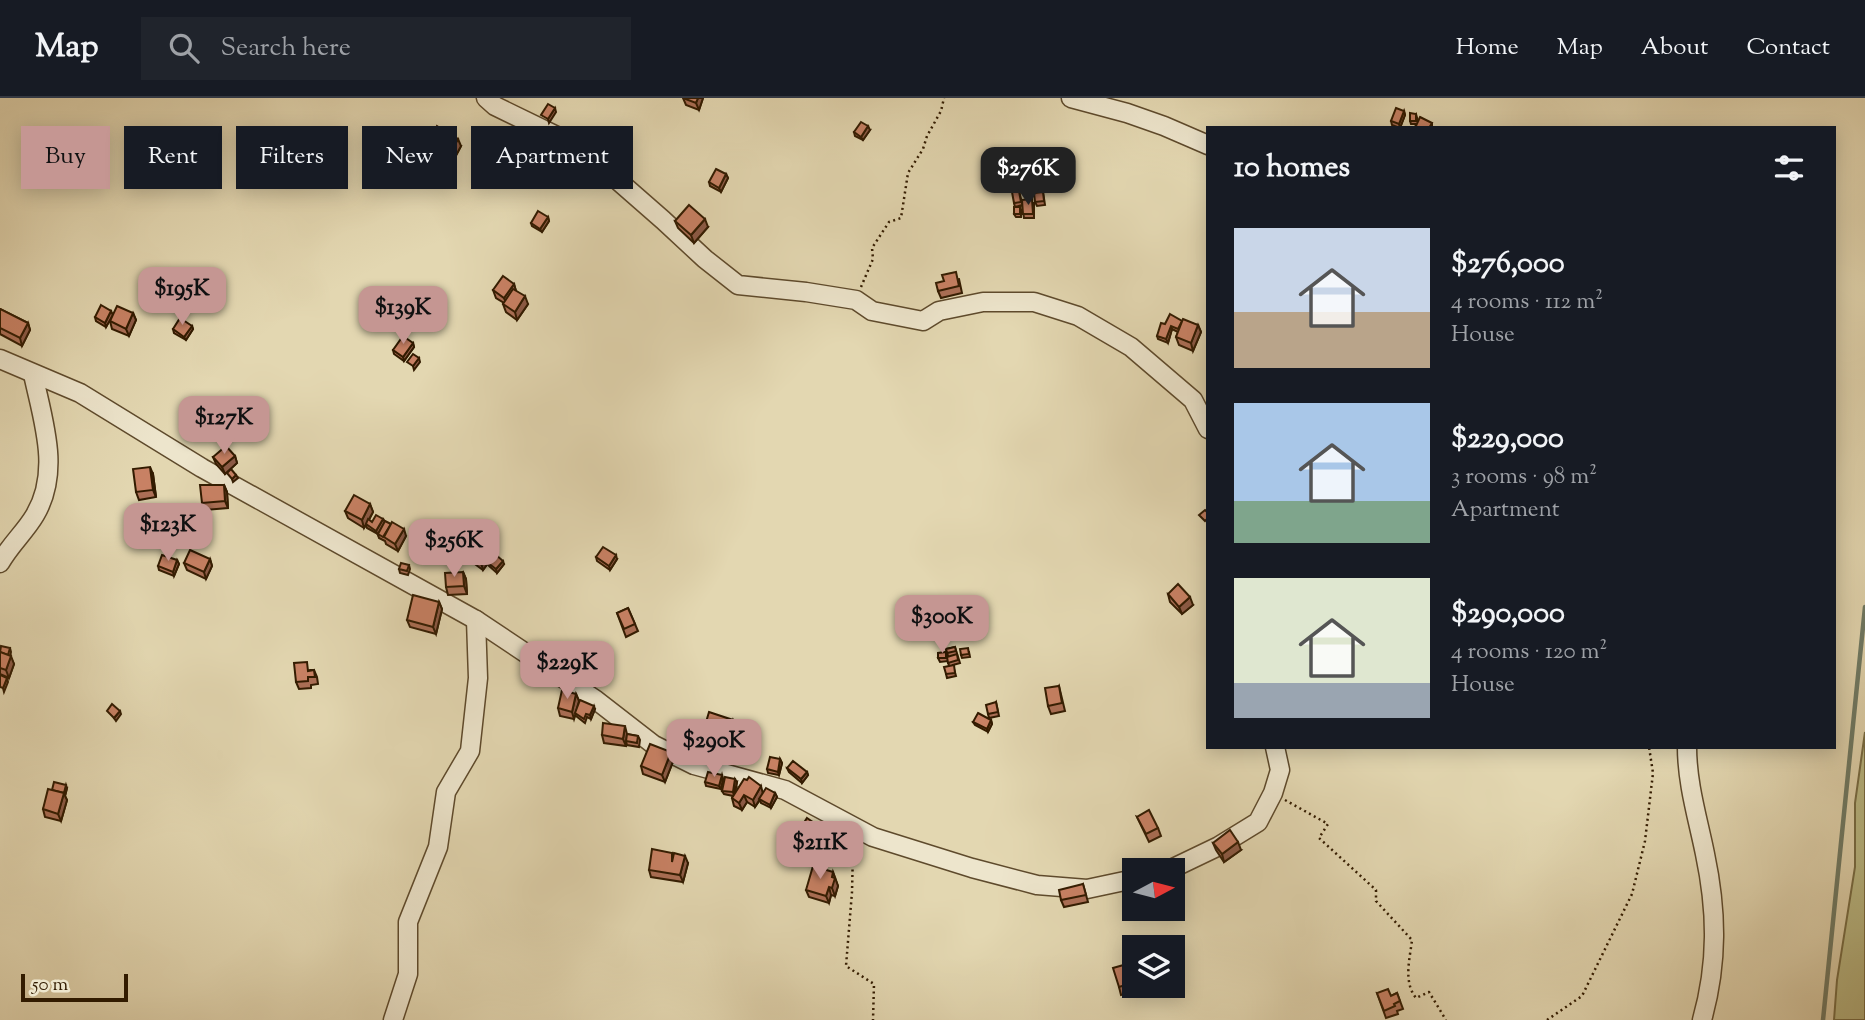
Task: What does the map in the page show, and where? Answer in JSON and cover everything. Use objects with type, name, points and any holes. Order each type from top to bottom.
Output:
[{"type":"street","points":[[486,98],[495,106],[565,140],[599,164],[738,285],[856,300],[872,311],[923,321],[939,311],[983,302],[1034,302],[1078,316],[1131,347],[1193,400],[1206,425]]},
{"type":"street","points":[[1071,98],[1127,113],[1206,144]]},
{"type":"street","points":[[0,359],[80,393],[202,468],[475,620],[596,700],[654,745],[694,765],[785,790],[873,837],[972,869],[1037,885],[1087,889],[1122,882]]},
{"type":"street","points":[[0,563],[34,516],[47,489],[50,466],[33,374]]},
{"type":"street","points":[[393,1020],[408,974],[408,922],[438,847],[446,792],[470,751],[478,678],[475,620]]},
{"type":"street","points":[[1185,862],[1219,846],[1258,821],[1273,793],[1280,770],[1275,749]]},
{"type":"street","points":[[1687,749],[1693,804],[1706,857],[1714,924],[1713,966],[1702,1020]]},
{"type":"path","points":[[856,300],[873,259],[872,248],[889,222],[901,218],[908,173],[923,149],[941,111],[944,98]]},
{"type":"path","points":[[1547,1020],[1582,996],[1632,894],[1645,841],[1653,773],[1649,749]]},
{"type":"path","points":[[1273,793],[1328,824],[1319,838],[1376,890],[1376,901],[1412,940],[1408,969],[1410,990],[1416,998],[1429,992],[1446,1020]]},
{"type":"path","points":[[828,829],[834,839],[853,850],[846,966],[874,984],[873,1020]]},
{"type":"green space","points":[[1865,732],[1865,1020],[1834,1020],[1837,980],[1855,867],[1855,803]]},
{"type":"building","points":[[683,98],[698,98],[696,103]]},
{"type":"building","points":[[548,104],[555,108],[548,119],[541,115]]},
{"type":"building","points":[[1396,108],[1404,111],[1399,124],[1391,121]]},
{"type":"building","points":[[1410,113],[1416,114],[1416,121],[1410,121]]},
{"type":"building","points":[[1420,117],[1432,123],[1430,126],[1416,126]]},
{"type":"building","points":[[861,122],[868,126],[861,137],[854,132]]},
{"type":"building","points":[[716,169],[726,174],[719,188],[709,182]]},
{"type":"building","points":[[1019,191],[1021,202],[1014,203],[1012,192]]},
{"type":"building","points":[[1043,192],[1044,201],[1035,202],[1034,193]]},
{"type":"building","points":[[1032,199],[1033,214],[1023,214],[1022,200]]},
{"type":"building","points":[[689,205],[705,219],[691,235],[675,221]]},
{"type":"building","points":[[1014,207],[1020,207],[1020,214],[1014,214]]},
{"type":"building","points":[[538,211],[548,217],[540,229],[531,223]]},
{"type":"building","points":[[956,272],[959,286],[938,291],[936,283],[944,281],[942,275]]},
{"type":"building","points":[[503,276],[514,284],[504,298],[493,290]]},
{"type":"building","points":[[513,289],[525,296],[515,312],[503,304]]},
{"type":"building","points":[[101,305],[111,311],[105,323],[95,317]]},
{"type":"building","points":[[117,306],[133,313],[126,329],[110,321]]},
{"type":"building","points":[[0,309],[28,323],[20,338],[0,328]]},
{"type":"building","points":[[1170,314],[1182,321],[1178,329],[1171,326],[1166,339],[1157,336],[1161,323],[1165,324]]},
{"type":"building","points":[[180,318],[192,326],[184,337],[173,329]]},
{"type":"building","points":[[1183,319],[1198,325],[1191,343],[1176,337]]},
{"type":"building","points":[[403,336],[413,343],[403,357],[393,350]]},
{"type":"building","points":[[413,354],[419,358],[413,366],[407,362]]},
{"type":"building","points":[[226,446],[235,456],[222,467],[213,457]]},
{"type":"building","points":[[150,467],[153,490],[136,492],[133,469]]},
{"type":"building","points":[[231,469],[236,475],[232,479],[227,473]]},
{"type":"building","points":[[200,485],[224,485],[225,501],[202,503]]},
{"type":"building","points":[[354,495],[370,504],[362,520],[345,511]]},
{"type":"building","points":[[1205,510],[1206,520],[1205,521],[1199,515]]},
{"type":"building","points":[[376,515],[383,519],[376,531],[366,524],[368,519],[372,522]]},
{"type":"building","points":[[385,521],[391,524],[383,537],[378,534]]},
{"type":"building","points":[[392,522],[404,529],[395,544],[384,537]]},
{"type":"building","points":[[480,540],[491,548],[481,563],[470,555]]},
{"type":"building","points":[[603,547],[616,555],[609,566],[596,557]]},
{"type":"building","points":[[190,550],[210,559],[204,572],[184,563]]},
{"type":"building","points":[[495,554],[503,561],[496,569],[488,563]]},
{"type":"building","points":[[162,555],[177,560],[173,572],[158,566]]},
{"type":"building","points":[[401,563],[409,565],[407,571],[399,569]]},
{"type":"building","points":[[463,572],[464,586],[446,587],[445,573]]},
{"type":"building","points":[[1178,584],[1190,597],[1179,607],[1168,594]]},
{"type":"building","points":[[413,595],[439,602],[433,627],[407,620]]},
{"type":"building","points":[[628,608],[635,624],[624,629],[617,613]]},
{"type":"building","points":[[1,646],[10,648],[8,655],[0,652]]},
{"type":"building","points":[[955,647],[956,651],[947,653],[946,649]]},
{"type":"building","points":[[968,648],[969,654],[961,655],[960,649]]},
{"type":"building","points":[[0,652],[11,656],[6,670],[0,668]]},
{"type":"building","points":[[946,652],[946,658],[938,658],[938,653]]},
{"type":"building","points":[[957,654],[958,660],[948,663],[947,657]]},
{"type":"building","points":[[307,662],[308,671],[314,670],[315,677],[296,682],[294,663]]},
{"type":"building","points":[[954,665],[955,673],[946,674],[944,667]]},
{"type":"building","points":[[0,675],[7,678],[3,688],[0,687]]},
{"type":"building","points":[[1059,686],[1062,703],[1048,706],[1045,688]]},
{"type":"building","points":[[562,690],[576,694],[572,712],[558,708]]},
{"type":"building","points":[[580,700],[594,706],[590,715],[586,714],[584,719],[575,713]]},
{"type":"building","points":[[996,702],[998,712],[988,714],[986,705]]},
{"type":"building","points":[[112,704],[120,711],[114,718],[107,711]]},
{"type":"building","points":[[709,712],[733,720],[722,754],[699,746]]},
{"type":"building","points":[[978,713],[991,720],[987,729],[973,722]]},
{"type":"building","points":[[603,723],[625,726],[623,739],[602,735]]},
{"type":"building","points":[[627,734],[638,736],[637,743],[626,741]]},
{"type":"building","points":[[650,744],[671,752],[662,775],[641,766]]},
{"type":"building","points":[[770,757],[780,759],[778,772],[767,769]]},
{"type":"building","points":[[793,761],[807,772],[801,779],[787,768]]},
{"type":"building","points":[[708,772],[722,775],[719,786],[705,782]]},
{"type":"building","points":[[725,777],[735,779],[733,792],[722,791]]},
{"type":"building","points":[[749,777],[761,786],[753,800],[744,795],[739,803],[732,798],[744,779]]},
{"type":"building","points":[[54,782],[66,785],[64,793],[52,790]]},
{"type":"building","points":[[766,788],[775,793],[770,805],[759,799]]},
{"type":"building","points":[[48,789],[64,793],[58,814],[43,809]]},
{"type":"building","points":[[1149,810],[1158,828],[1146,834],[1137,817]]},
{"type":"building","points":[[807,818],[820,827],[813,838],[800,829]]},
{"type":"building","points":[[1230,830],[1238,842],[1222,854],[1213,843]]},
{"type":"building","points":[[652,849],[672,853],[672,862],[674,853],[685,856],[680,875],[649,870]]},
{"type":"building","points":[[813,866],[833,872],[832,877],[835,878],[826,896],[806,890]]},
{"type":"building","points":[[1083,884],[1086,895],[1061,900],[1059,890]]},
{"type":"building","points":[[1122,965],[1122,986],[1119,987],[1113,968]]},
{"type":"building","points":[[1388,989],[1391,996],[1397,993],[1400,1001],[1384,1011],[1377,993]]},
{"type":"waterway","points":[[1823,1020],[1865,607]]}]
